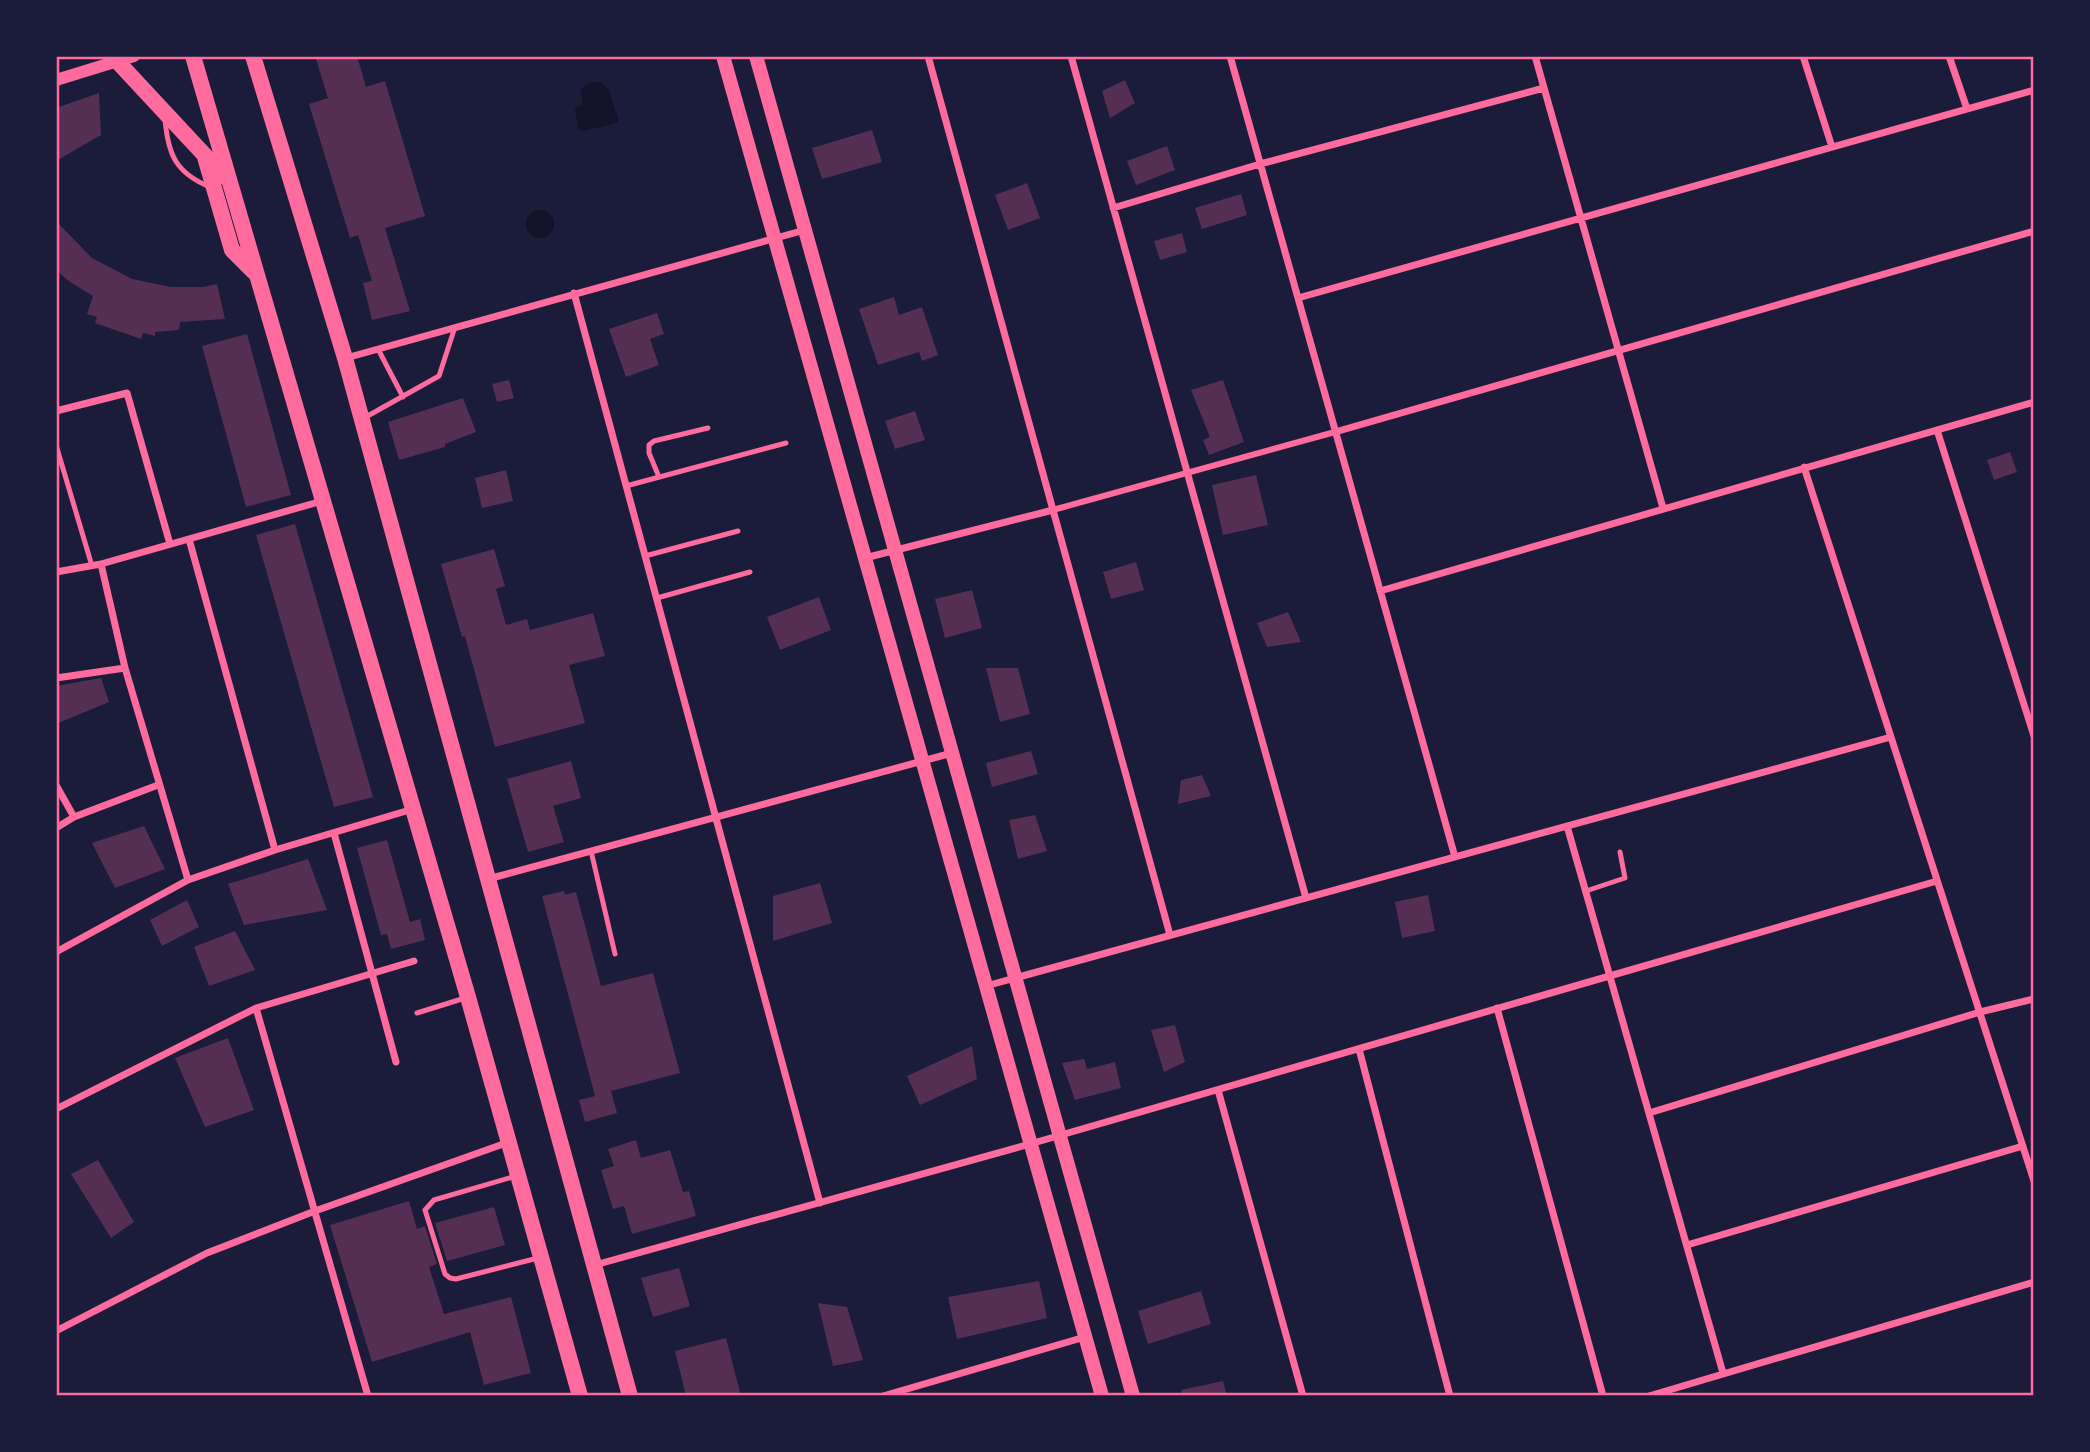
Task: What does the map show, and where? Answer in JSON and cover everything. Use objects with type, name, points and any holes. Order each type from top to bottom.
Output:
[{"type":"main road","points":[[193,56],[222,185],[257,276],[324,500],[510,1142],[580,1396]]},
{"type":"main road","points":[[253,56],[345,358],[630,1396]]},
{"type":"main road","points":[[723,56],[1102,1396]]},
{"type":"main road","points":[[755,56],[1133,1396]]},
{"type":"main road","points":[[116,59],[204,155],[222,185]]},
{"type":"street","points":[[56,80],[116,59],[134,56]]},
{"type":"street","points":[[928,56],[1170,936]]},
{"type":"street","points":[[1071,56],[1306,898]]},
{"type":"street","points":[[1230,56],[1455,857]]},
{"type":"street","points":[[1535,56],[1662,508]]},
{"type":"street","points":[[1803,56],[1832,147]]},
{"type":"street","points":[[1949,56],[1966,109]]},
{"type":"street","points":[[1113,208],[1260,164],[1544,88]]},
{"type":"street","points":[[1298,298],[2034,90]]},
{"type":"street","points":[[345,358],[805,230]]},
{"type":"street","points":[[865,558],[1053,510],[1335,432],[2034,231]]},
{"type":"street","points":[[574,293],[820,1203]]},
{"type":"street","points":[[56,411],[127,393],[170,544]]},
{"type":"street","points":[[1380,591],[2034,402]]},
{"type":"street","points":[[1937,430],[2034,736]]},
{"type":"street","points":[[1804,467],[2034,1181]]},
{"type":"street","points":[[56,572],[97,565],[324,500]]},
{"type":"street","points":[[189,538],[275,850]]},
{"type":"street","points":[[97,565],[158,785],[188,880]]},
{"type":"street","points":[[56,678],[125,667]]},
{"type":"street","points":[[986,986],[1891,737]]},
{"type":"street","points":[[487,879],[952,753]]},
{"type":"street","points":[[56,785],[74,817]]},
{"type":"street","points":[[56,828],[74,817],[158,785]]},
{"type":"street","points":[[56,952],[188,880],[275,850],[414,809]]},
{"type":"street","points":[[1567,826],[1723,1373]]},
{"type":"street","points":[[334,833],[396,1062]]},
{"type":"street","points":[[594,1265],[1030,1144],[1937,881]]},
{"type":"street","points":[[56,1109],[256,1008],[414,961]]},
{"type":"street","points":[[1649,1113],[1980,1012],[2034,999]]},
{"type":"street","points":[[256,1008],[368,1396]]},
{"type":"street","points":[[1497,1009],[1603,1396]]},
{"type":"street","points":[[1359,1048],[1450,1396]]},
{"type":"street","points":[[1218,1090],[1303,1396]]},
{"type":"street","points":[[56,1331],[206,1253],[510,1142]]},
{"type":"street","points":[[1687,1245],[2023,1146]]},
{"type":"street","points":[[1648,1396],[2034,1282]]},
{"type":"street","points":[[883,1396],[1085,1337]]},
{"type":"lane","points":[[165,113],[167,140],[176,162],[190,177],[222,185]]},
{"type":"lane","points":[[361,419],[439,376],[455,326]]},
{"type":"lane","points":[[378,349],[403,397]]},
{"type":"lane","points":[[659,477],[649,453],[649,445],[654,441],[708,428]]},
{"type":"lane","points":[[626,486],[786,443]]},
{"type":"lane","points":[[56,445],[97,565]]},
{"type":"lane","points":[[645,556],[738,531]]},
{"type":"lane","points":[[657,598],[750,572]]},
{"type":"lane","points":[[591,851],[615,954]]},
{"type":"lane","points":[[1586,891],[1625,877],[1619,852]]},
{"type":"lane","points":[[417,1013],[468,997]]},
{"type":"lane","points":[[519,1175],[434,1200],[425,1210],[445,1274],[450,1278],[541,1257]]},
{"type":"shaded area","points":[[592,82],[600,82],[609,90],[619,122],[584,131],[578,129],[575,109],[583,103],[580,91]]},
{"type":"shaded area","points":[[540,210],[550,214],[554,224],[550,234],[540,238],[530,234],[526,224],[530,214]]},
{"type":"building","points":[[315,56],[357,56],[366,87],[385,81],[425,216],[385,228],[410,311],[372,320],[363,283],[372,281],[358,235],[350,238],[309,104],[328,98]]},
{"type":"building","points":[[1125,80],[1135,103],[1110,118],[1102,91]]},
{"type":"building","points":[[99,93],[101,135],[56,161],[56,108]]},
{"type":"building","points":[[872,130],[882,162],[822,179],[812,148]]},
{"type":"building","points":[[1167,146],[1175,170],[1136,185],[1127,161]]},
{"type":"building","points":[[1027,183],[1040,218],[1008,230],[995,195]]},
{"type":"building","points":[[1241,194],[1247,215],[1202,229],[1195,208]]},
{"type":"building","points":[[56,221],[92,258],[132,279],[171,287],[217,284],[225,319],[180,322],[179,330],[155,332],[155,336],[143,333],[141,339],[95,323],[97,317],[87,314],[93,296],[56,270]]},
{"type":"building","points":[[1182,233],[1187,252],[1160,260],[1154,241]]},
{"type":"building","points":[[894,297],[899,315],[922,307],[938,355],[922,361],[919,352],[878,365],[859,309]]},
{"type":"building","points":[[657,313],[664,334],[650,339],[659,365],[626,377],[609,329]]},
{"type":"building","points":[[247,334],[291,495],[246,507],[202,346]]},
{"type":"building","points":[[509,380],[514,398],[497,402],[492,384]]},
{"type":"building","points":[[1223,380],[1244,442],[1209,455],[1203,440],[1210,437],[1191,390]]},
{"type":"building","points":[[463,398],[476,432],[445,444],[445,447],[399,460],[388,422]]},
{"type":"building","points":[[915,411],[925,440],[895,449],[885,421]]},
{"type":"building","points":[[2010,452],[2017,472],[1994,480],[1987,460]]},
{"type":"building","points":[[506,470],[513,501],[482,508],[475,478]]},
{"type":"building","points":[[1256,475],[1268,525],[1223,535],[1212,485]]},
{"type":"building","points":[[295,524],[373,797],[334,807],[256,535]]},
{"type":"building","points":[[494,549],[505,586],[496,589],[506,625],[527,619],[530,630],[593,613],[605,656],[569,665],[585,723],[495,747],[465,636],[462,637],[441,564]]},
{"type":"building","points":[[1136,562],[1144,590],[1111,599],[1103,572]]},
{"type":"building","points":[[972,590],[982,628],[945,638],[935,599]]},
{"type":"building","points":[[819,597],[831,630],[780,650],[767,617]]},
{"type":"building","points":[[1288,612],[1301,642],[1267,647],[1257,623]]},
{"type":"building","points":[[986,668],[1018,668],[1030,714],[1000,722]]},
{"type":"building","points":[[101,678],[109,702],[56,724],[56,686]]},
{"type":"building","points":[[1031,751],[1038,774],[992,787],[986,763]]},
{"type":"building","points":[[571,761],[581,798],[553,806],[564,842],[528,852],[507,779]]},
{"type":"building","points":[[1202,775],[1211,796],[1178,804],[1181,780]]},
{"type":"building","points":[[1035,815],[1047,851],[1018,859],[1009,820]]},
{"type":"building","points":[[144,826],[165,869],[115,888],[92,843]]},
{"type":"building","points":[[387,840],[410,922],[420,919],[425,940],[391,949],[387,934],[381,935],[357,848]]},
{"type":"building","points":[[308,859],[327,910],[244,925],[228,884]]},
{"type":"building","points":[[820,883],[832,923],[773,941],[773,896]]},
{"type":"building","points":[[564,891],[565,895],[576,892],[601,986],[653,973],[680,1073],[611,1091],[617,1113],[585,1122],[579,1100],[595,1096],[542,896]]},
{"type":"building","points":[[1428,895],[1435,931],[1402,938],[1395,902]]},
{"type":"building","points":[[187,900],[199,927],[162,946],[150,920]]},
{"type":"building","points":[[235,931],[255,970],[209,986],[194,947]]},
{"type":"building","points":[[1175,1025],[1185,1062],[1164,1072],[1151,1030]]},
{"type":"building","points":[[228,1038],[254,1110],[205,1127],[175,1058]]},
{"type":"building","points":[[972,1046],[977,1079],[920,1105],[907,1076]]},
{"type":"building","points":[[1084,1059],[1087,1069],[1115,1062],[1121,1088],[1075,1100],[1062,1063]]},
{"type":"building","points":[[636,1140],[641,1158],[670,1150],[683,1192],[689,1191],[696,1216],[632,1234],[624,1206],[613,1209],[601,1170],[614,1166],[608,1149]]},
{"type":"building","points":[[98,1160],[134,1222],[111,1238],[71,1174]]},
{"type":"building","points":[[409,1201],[417,1229],[425,1226],[437,1264],[429,1267],[444,1314],[511,1297],[531,1373],[484,1385],[470,1332],[372,1362],[330,1225]]},
{"type":"building","points":[[494,1207],[505,1245],[447,1261],[435,1223]]},
{"type":"building","points":[[679,1268],[690,1306],[653,1317],[641,1278]]},
{"type":"building","points":[[1039,1281],[1047,1318],[957,1339],[948,1297]]},
{"type":"building","points":[[1201,1291],[1211,1324],[1148,1344],[1138,1311]]},
{"type":"building","points":[[818,1303],[847,1307],[863,1360],[833,1366]]},
{"type":"building","points":[[726,1338],[741,1396],[686,1396],[675,1351]]},
{"type":"building","points":[[1223,1381],[1227,1396],[1182,1396],[1181,1390]]}]
